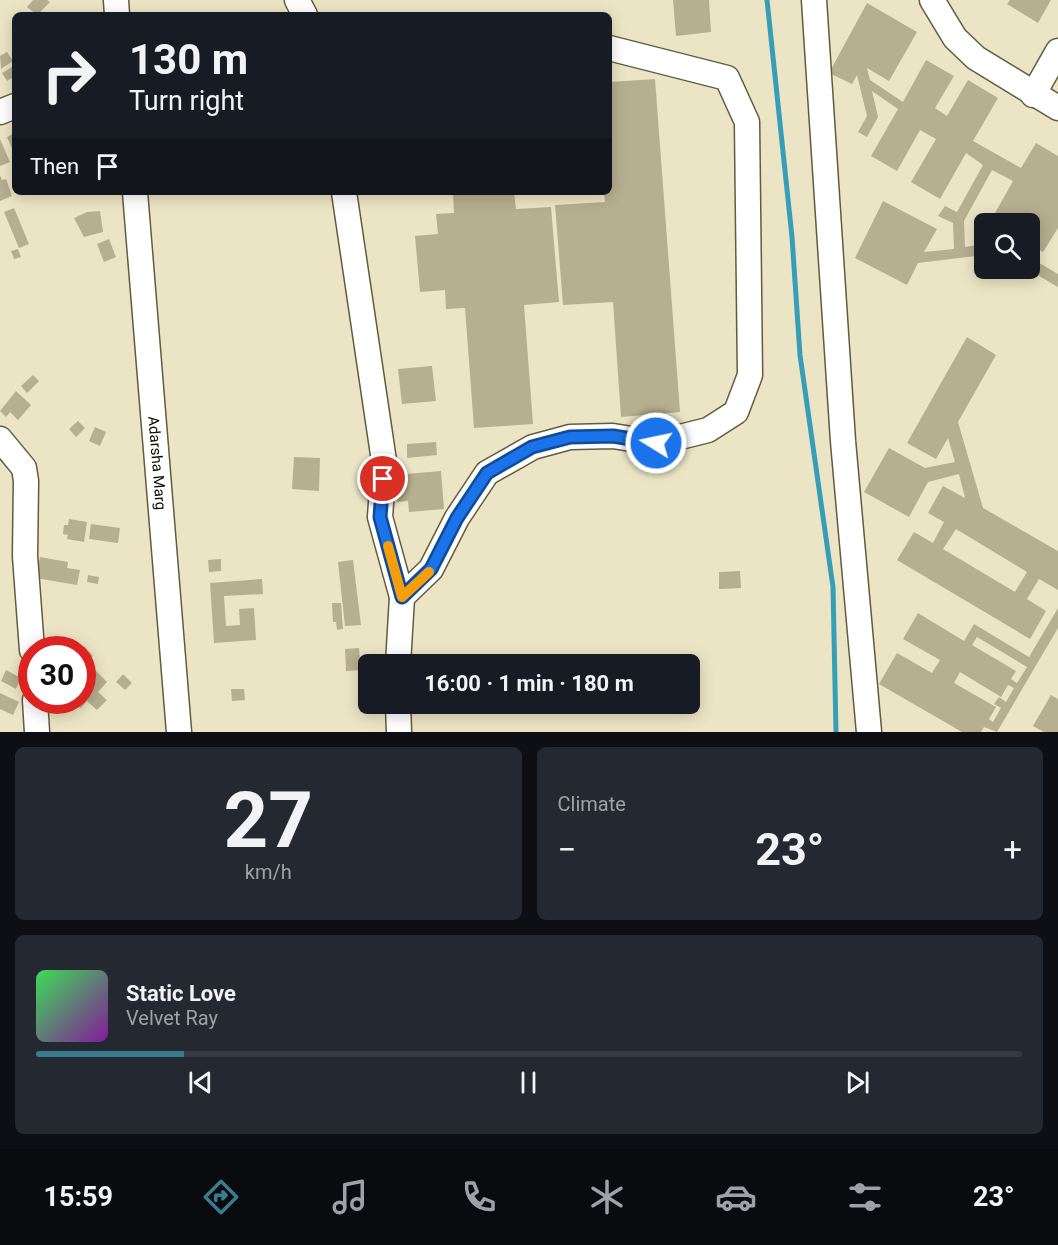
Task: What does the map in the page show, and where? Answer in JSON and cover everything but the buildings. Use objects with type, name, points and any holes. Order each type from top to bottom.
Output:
[{"type":"street","points":[[814,0],[843,441],[869,732]]},
{"type":"street","points":[[932,0],[955,38],[976,58],[1033,95],[1058,108]]},
{"type":"street","points":[[402,597],[431,569],[457,518],[487,473],[532,447],[570,437],[613,436],[656,443],[708,430],[736,412],[740,403],[750,375],[747,122],[727,78],[612,49]]},
{"type":"street","points":[[1033,95],[1058,51]]},
{"type":"street","name":"Adarsha Marg","points":[[135,195],[179,732]]},
{"type":"street","points":[[344,195],[384,461],[380,517],[402,597],[399,654]]},
{"type":"street","points":[[0,439],[24,468],[26,481],[25,556],[31,636]]},
{"type":"street","points":[[37,714],[38,732]]},
{"type":"street","points":[[398,714],[399,732]]},
{"type":"waterway","points":[[767,0],[792,237],[800,355],[833,587],[836,732]]},
{"type":"slow traffic","points":[[388,546],[402,597],[429,572]]},
{"type":"route","points":[[383,479],[380,517],[402,597],[431,569],[457,518],[487,473],[532,447],[570,437],[613,436],[656,443]]}]
